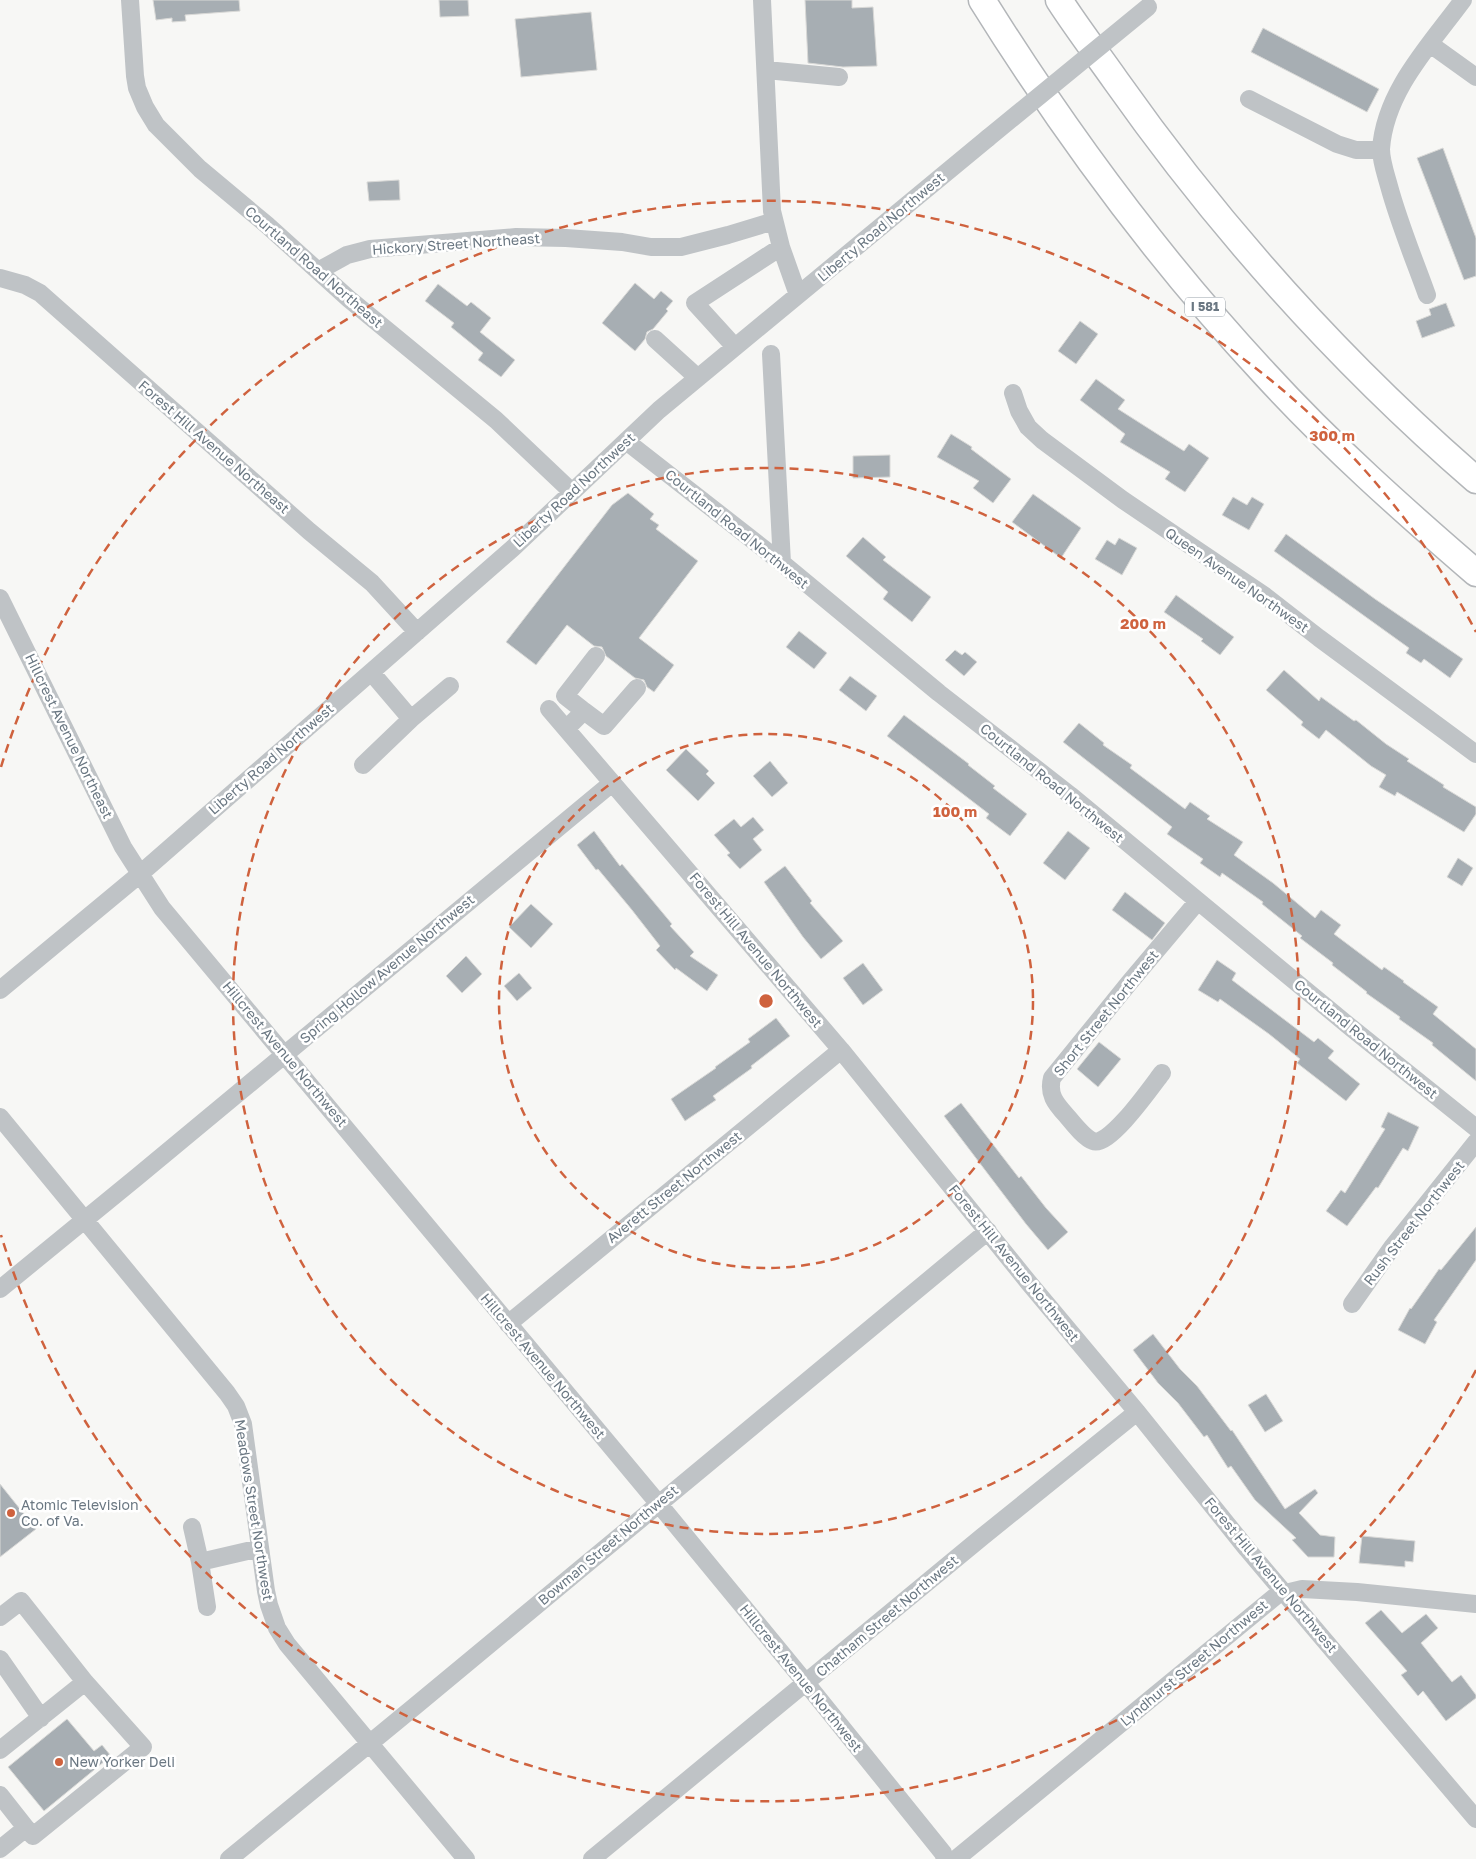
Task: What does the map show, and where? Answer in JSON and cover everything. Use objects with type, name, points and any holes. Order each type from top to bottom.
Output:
[{"type":"highway","name":"I 581","points":[[982,0],[1053,110],[1098,172],[1137,225],[1223,328],[1359,470],[1476,573]]},
{"type":"highway","points":[[1059,0],[1140,115],[1192,183],[1267,273],[1383,394],[1476,480]]},
{"type":"street","name":"Courtland Road Northeast","points":[[130,0],[137,88],[145,108],[156,125],[200,169],[496,420],[572,492]]},
{"type":"street","points":[[762,0],[774,220],[781,247],[798,295]]},
{"type":"street","points":[[1427,295],[1393,201],[1381,150],[1394,98],[1408,74],[1463,0]]},
{"type":"street","name":"Liberty Road Northwest","points":[[0,990],[140,874],[418,632],[513,548],[626,441],[698,378],[1152,3]]},
{"type":"street","points":[[1430,44],[1476,78]]},
{"type":"street","points":[[766,70],[839,77]]},
{"type":"street","points":[[1250,99],[1337,144],[1356,150],[1381,150]]},
{"type":"street","name":"Hickory Street Northeast","points":[[318,271],[348,255],[370,249],[516,237],[566,238],[622,242],[651,247],[681,247],[728,235],[774,220]]},
{"type":"street","points":[[735,347],[695,303],[781,247]]},
{"type":"street","name":"Forest Hill Avenue Northeast","points":[[0,278],[25,285],[40,293],[310,531],[372,583],[418,632]]},
{"type":"street","points":[[655,339],[698,378]]},
{"type":"street","points":[[771,354],[782,563]]},
{"type":"street","name":"Queen Avenue Northwest","points":[[1013,394],[1019,411],[1028,427],[1042,440],[1123,500],[1265,596],[1476,754]]},
{"type":"street","name":"Courtland Road Northwest","points":[[626,441],[782,563],[939,693],[1070,795],[1476,1128]]},
{"type":"street","name":"Hillcrest Avenue Northeast","points":[[0,598],[124,847],[140,874]]},
{"type":"street","points":[[596,656],[564,696],[604,726],[637,688]]},
{"type":"street","points":[[371,672],[411,719]]},
{"type":"street","points":[[362,765],[450,686]]},
{"type":"street","name":"Forest Hill Avenue Northwest","points":[[549,709],[841,1050],[1242,1542],[1476,1819]]},
{"type":"street","points":[[566,730],[584,711]]},
{"type":"street","name":"Spring Hollow Avenue Northwest","points":[[0,1289],[612,783]]},
{"type":"street","name":"Hillcrest Avenue Northwest","points":[[140,874],[162,908],[658,1503],[806,1683],[945,1859]]},
{"type":"street","name":"Short Street Northwest","points":[[1162,1073],[1136,1107],[1107,1139],[1101,1142],[1094,1142],[1075,1126],[1052,1096],[1050,1087],[1052,1078],[1129,982],[1198,901]]},
{"type":"street","name":"Averett Street Northwest","points":[[508,1324],[841,1050]]},
{"type":"street","name":"Meadows Street Northwest","points":[[0,1117],[221,1385],[236,1406],[243,1424],[269,1605],[277,1628],[287,1644],[466,1859]]},
{"type":"street","name":"Rush Street Northwest","points":[[1352,1304],[1393,1246],[1476,1142]]},
{"type":"street","name":"Bowman Street Northwest","points":[[229,1859],[988,1231]]},
{"type":"street","name":"Chatham Street Northwest","points":[[592,1859],[982,1537],[1137,1412]]},
{"type":"street","points":[[192,1527],[207,1607]]},
{"type":"street","points":[[200,1562],[260,1548]]},
{"type":"street","name":"Lyndhurst Street Northwest","points":[[956,1859],[1268,1601],[1285,1592],[1302,1589],[1476,1604]]},
{"type":"street","points":[[0,1616],[21,1601],[86,1682],[143,1747],[33,1836],[0,1795]]},
{"type":"street","points":[[0,1659],[41,1718]]},
{"type":"street","points":[[0,1748],[86,1682]]},
{"type":"street","points":[[0,1849],[26,1828]]},
{"type":"building","points":[[153,0],[239,0],[240,11],[185,15],[186,21],[172,22],[172,18],[156,20]]},
{"type":"building","points":[[439,0],[468,0],[469,16],[440,17]]},
{"type":"building","points":[[805,0],[852,0],[852,8],[873,7],[877,66],[843,67],[808,63]]},
{"type":"building","points":[[591,12],[597,70],[521,77],[515,19]]},
{"type":"building","points":[[1263,28],[1379,89],[1367,112],[1251,52]]},
{"type":"building","points":[[1443,148],[1476,238],[1476,276],[1464,280],[1417,158]]},
{"type":"building","points":[[399,180],[400,200],[369,201],[367,182]]},
{"type":"building","points":[[635,283],[654,299],[661,291],[673,301],[666,309],[668,311],[653,329],[647,332],[645,339],[635,351],[602,323]]},
{"type":"building","points":[[438,284],[467,306],[471,302],[491,318],[480,332],[515,360],[501,377],[478,360],[483,353],[451,327],[454,323],[425,301]]},
{"type":"building","points":[[1446,303],[1455,326],[1422,338],[1416,321],[1431,315],[1429,309]]},
{"type":"building","points":[[1080,321],[1098,334],[1076,364],[1058,351]]},
{"type":"building","points":[[1096,379],[1125,400],[1118,409],[1184,451],[1189,444],[1209,458],[1185,492],[1165,479],[1170,472],[1120,442],[1125,434],[1080,400]]},
{"type":"building","points":[[951,434],[972,447],[971,449],[1011,479],[993,503],[973,488],[979,481],[937,457]]},
{"type":"building","points":[[890,455],[890,477],[853,478],[853,456]]},
{"type":"building","points":[[628,493],[654,514],[650,519],[659,525],[656,529],[698,561],[639,638],[674,665],[654,692],[647,687],[644,680],[635,678],[606,656],[602,647],[594,646],[567,625],[536,665],[506,642],[612,505]]},
{"type":"building","points":[[1033,494],[1081,528],[1061,558],[1012,522]]},
{"type":"building","points":[[1233,497],[1247,505],[1252,497],[1264,504],[1249,530],[1222,515]]},
{"type":"building","points":[[1286,534],[1375,599],[1463,659],[1450,678],[1424,659],[1421,663],[1406,653],[1409,648],[1274,551]]},
{"type":"building","points":[[863,537],[886,557],[883,560],[931,597],[912,622],[883,599],[888,592],[846,556]]},
{"type":"building","points":[[1119,538],[1137,548],[1122,575],[1095,559],[1107,540],[1115,545]]},
{"type":"building","points":[[1176,595],[1234,637],[1220,655],[1201,641],[1203,639],[1164,612]]},
{"type":"building","points":[[799,631],[827,653],[814,669],[786,647]]},
{"type":"building","points":[[955,650],[962,655],[965,652],[977,662],[964,676],[945,660]]},
{"type":"building","points":[[1284,670],[1319,701],[1321,697],[1354,721],[1356,720],[1386,744],[1409,759],[1407,761],[1444,785],[1443,787],[1476,807],[1476,814],[1464,832],[1397,792],[1395,796],[1379,787],[1386,775],[1371,766],[1326,730],[1319,739],[1301,725],[1303,722],[1266,690]]},
{"type":"building","points":[[850,676],[877,696],[866,711],[839,690]]},
{"type":"building","points":[[904,715],[969,764],[995,786],[993,788],[1027,814],[1010,836],[986,818],[989,814],[887,736]]},
{"type":"building","points":[[1079,723],[1104,743],[1103,745],[1132,765],[1130,768],[1185,809],[1190,802],[1210,816],[1207,819],[1243,842],[1234,855],[1273,883],[1315,918],[1321,910],[1341,925],[1334,934],[1382,970],[1384,967],[1438,1007],[1433,1014],[1476,1049],[1476,1081],[1432,1045],[1433,1043],[1399,1019],[1400,1017],[1366,993],[1332,965],[1333,963],[1300,938],[1302,936],[1262,904],[1263,902],[1222,873],[1220,877],[1200,863],[1203,859],[1167,834],[1172,827],[1063,742]]},
{"type":"building","points":[[686,749],[709,771],[706,774],[715,783],[698,801],[666,770]]},
{"type":"building","points":[[770,761],[788,783],[772,797],[753,776]]},
{"type":"building","points":[[753,817],[764,830],[753,839],[762,850],[740,869],[727,855],[730,853],[714,835],[734,819],[741,827]]},
{"type":"building","points":[[594,831],[620,866],[622,864],[672,924],[670,926],[694,952],[690,956],[718,975],[707,991],[676,968],[675,970],[656,950],[660,946],[577,845]]},
{"type":"building","points":[[1068,831],[1090,848],[1065,880],[1043,863]]},
{"type":"building","points":[[1458,858],[1473,868],[1462,886],[1447,877]]},
{"type":"building","points":[[785,866],[812,901],[810,903],[843,941],[821,959],[764,882]]},
{"type":"building","points":[[1125,892],[1165,923],[1152,940],[1112,910]]},
{"type":"building","points":[[531,904],[553,924],[531,948],[509,927]]},
{"type":"building","points":[[466,956],[482,974],[462,993],[446,976]]},
{"type":"building","points":[[1217,960],[1236,973],[1232,980],[1314,1042],[1318,1038],[1334,1051],[1328,1058],[1360,1084],[1346,1101],[1297,1063],[1300,1059],[1269,1034],[1220,999],[1218,1002],[1198,990]]},
{"type":"building","points":[[863,963],[883,990],[863,1005],[843,978]]},
{"type":"building","points":[[519,973],[532,988],[517,1001],[504,986]]},
{"type":"building","points":[[776,1018],[790,1036],[751,1066],[752,1068],[713,1096],[716,1100],[685,1121],[671,1099],[750,1042],[748,1039]]},
{"type":"building","points":[[1099,1042],[1121,1059],[1098,1087],[1077,1069]]},
{"type":"building","points":[[961,1103],[1019,1178],[1021,1176],[1068,1232],[1048,1250],[944,1116]]},
{"type":"building","points":[[1388,1112],[1419,1127],[1408,1151],[1403,1148],[1378,1188],[1376,1187],[1347,1226],[1326,1211],[1341,1190],[1345,1193],[1385,1129],[1381,1127]]},
{"type":"building","points":[[1476,1227],[1476,1260],[1434,1320],[1437,1322],[1425,1344],[1398,1330],[1410,1308],[1439,1269],[1441,1270]]},
{"type":"building","points":[[1153,1334],[1232,1430],[1285,1509],[1315,1489],[1318,1493],[1299,1513],[1320,1535],[1335,1537],[1334,1557],[1308,1557],[1292,1540],[1296,1538],[1255,1500],[1231,1466],[1228,1468],[1207,1435],[1204,1437],[1178,1403],[1158,1383],[1133,1350]]},
{"type":"building","points":[[1266,1394],[1283,1421],[1265,1432],[1248,1405]]},
{"type":"building","name":"Atomic Television Co. of Va.","points":[[0,1484],[36,1529],[0,1557]]},
{"type":"building","points":[[1362,1536],[1415,1541],[1413,1562],[1405,1561],[1405,1567],[1359,1563]]},
{"type":"building","points":[[1381,1610],[1402,1633],[1426,1614],[1438,1628],[1421,1643],[1452,1682],[1461,1675],[1476,1695],[1476,1698],[1446,1721],[1423,1691],[1418,1696],[1401,1675],[1407,1671],[1365,1623]]},
{"type":"building","name":"New Yorker Deli","points":[[67,1719],[94,1751],[102,1745],[111,1756],[44,1811],[8,1767]]},
{"type":"place","name":"Atomic Television Co. of Va.","points":[[11,1513]]},
{"type":"place","name":"New Yorker Deli","points":[[59,1762]]}]
